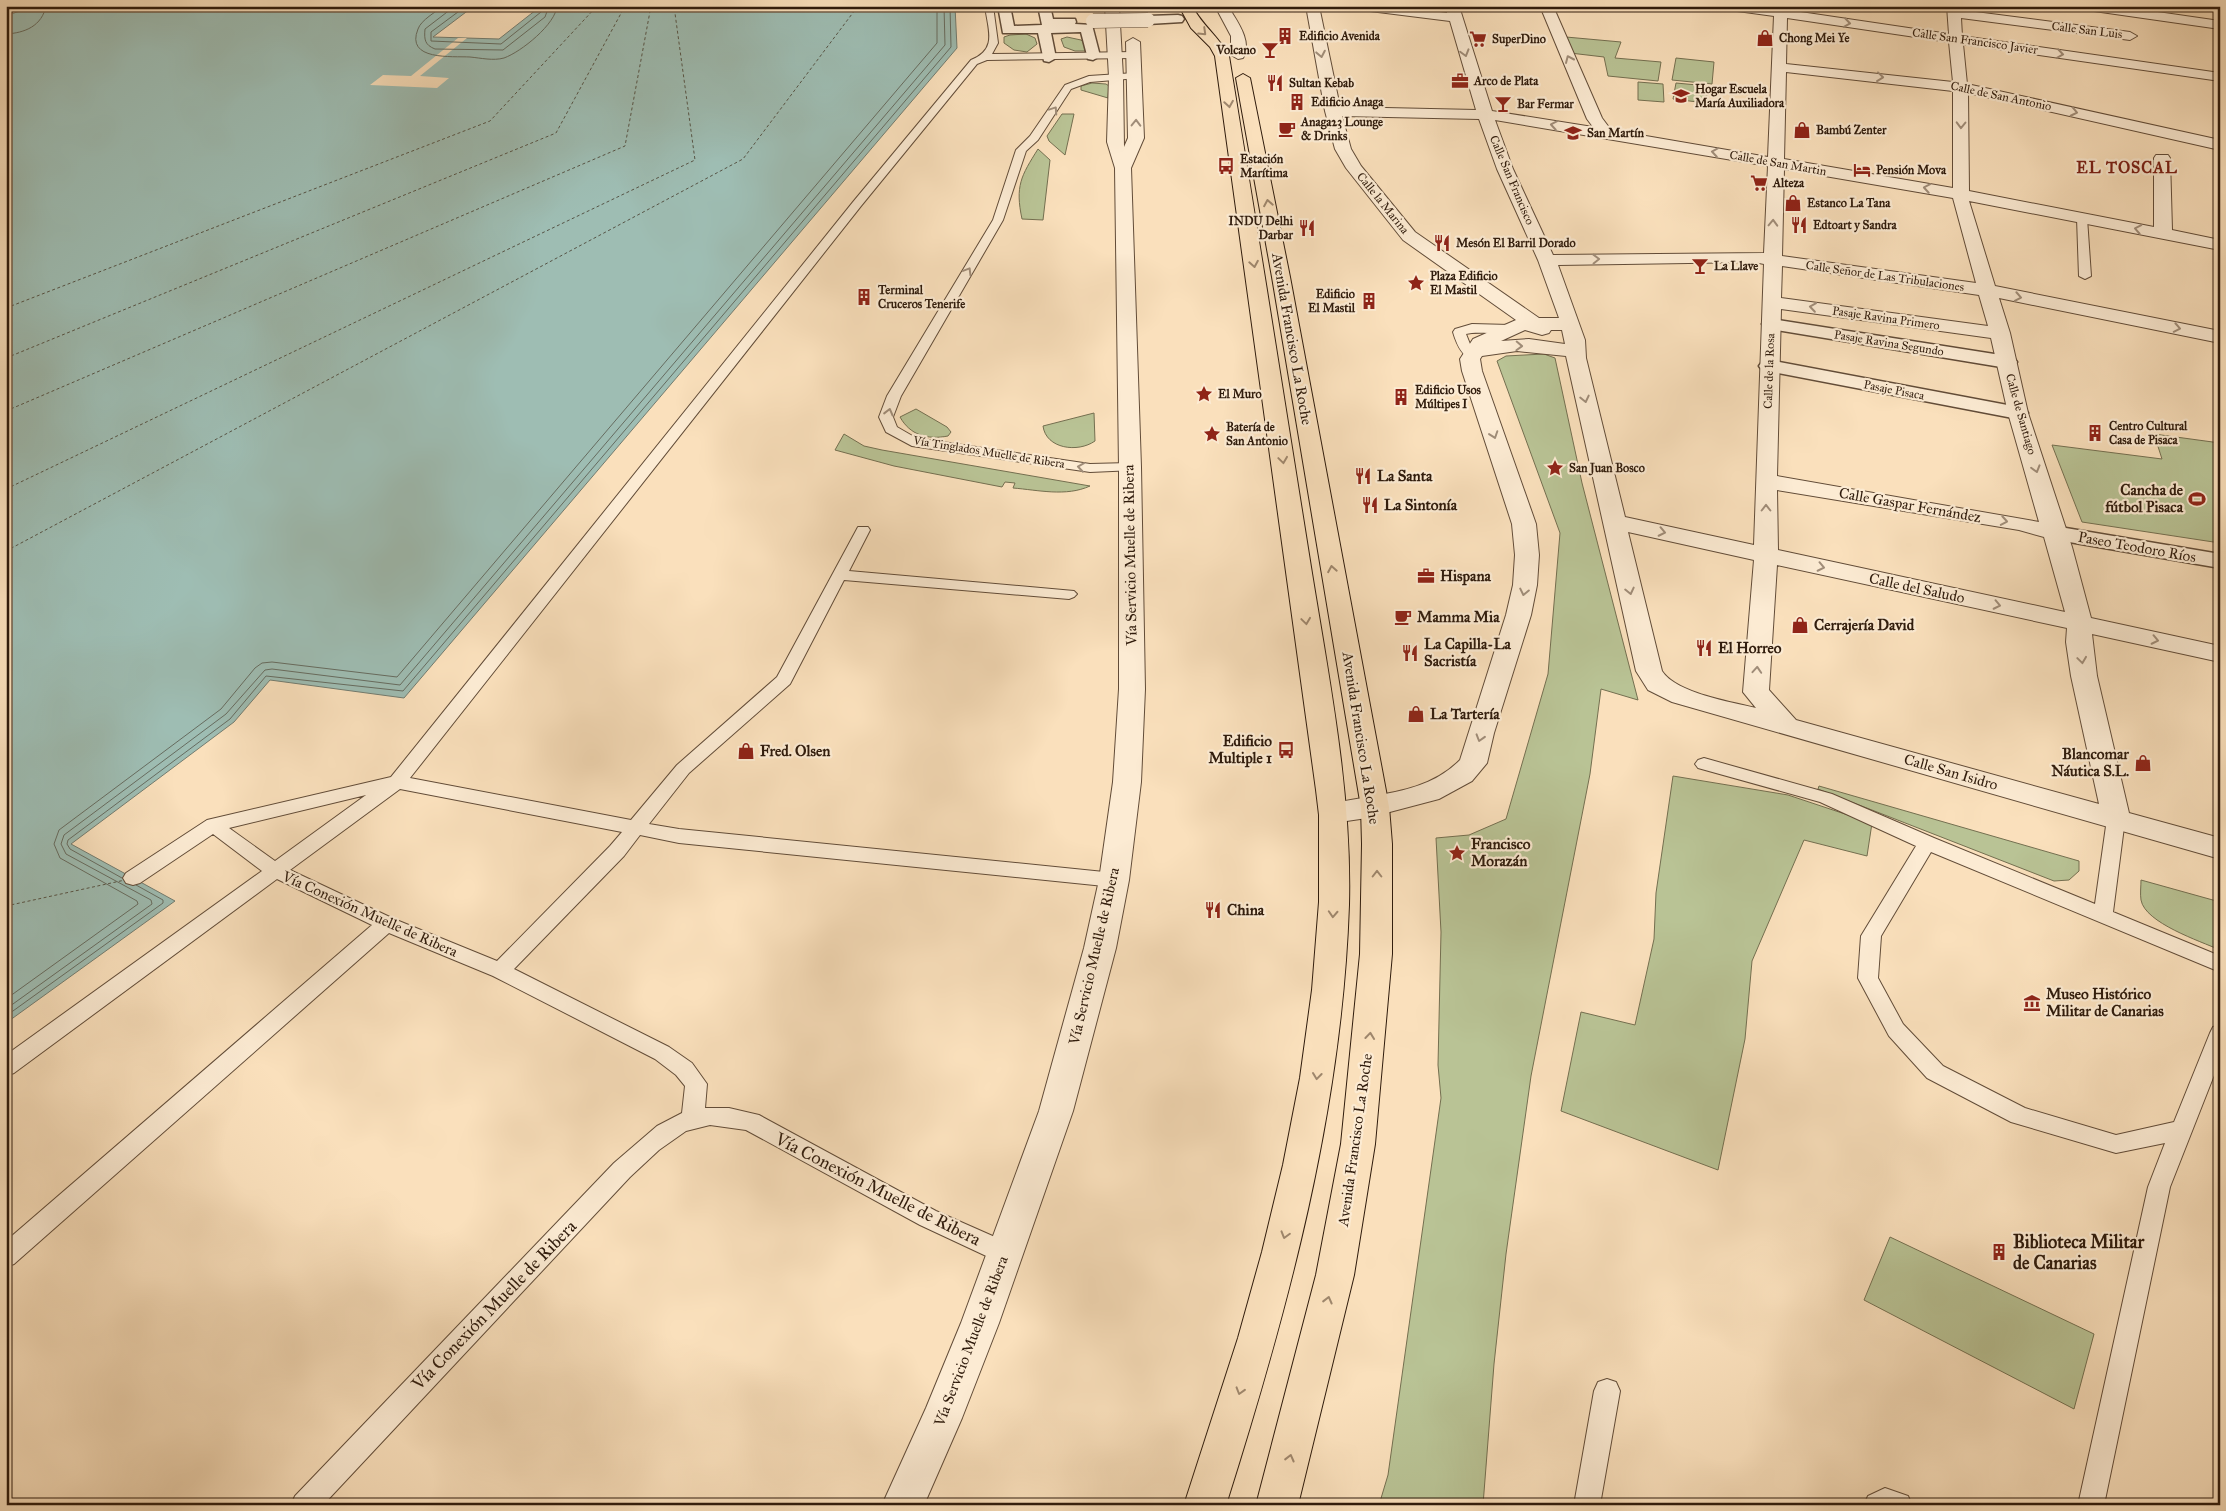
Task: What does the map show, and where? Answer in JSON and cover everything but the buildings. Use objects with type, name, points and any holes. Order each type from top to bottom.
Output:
[{"type":"main road","points":[[1185,6],[1196,25],[1230,56]]},
{"type":"main road","points":[[1208,17],[1231,43],[1230,56]]},
{"type":"main road","name":"Avenida Francisco La Roche","points":[[1230,56],[1262,171],[1375,807],[1377,844],[1376,954],[1358,1144],[1335,1275],[1277,1505]]},
{"type":"main road","name":"Avenida Francisco La Roche","points":[[1204,1505],[1250,1361],[1289,1221],[1314,1094],[1329,976],[1334,894],[1333,813],[1258,288],[1238,166],[1230,56]]},
{"type":"street","points":[[1004,6],[1008,30],[1044,32],[1089,39],[1093,56]]},
{"type":"street","points":[[1044,6],[1047,22],[1176,19],[1160,13],[1156,6]]},
{"type":"street","name":"Vía Servicio Muelle de Ribera","points":[[903,1505],[942,1418],[980,1323],[1056,1111],[1100,948],[1114,880],[1131,738],[1130,467],[1123,168],[1115,142],[1116,77],[1112,6]]},
{"type":"street","name":"Vía Servicio Muelle de Ribera","points":[[1123,168],[1136,138],[1134,55],[1128,6]]},
{"type":"street","name":"Avenida Francisco La Roche","points":[[1221,6],[1238,36],[1230,56]]},
{"type":"street","name":"Calle la Marina","points":[[1312,6],[1333,111],[1347,157],[1402,228],[1574,351]]},
{"type":"street","points":[[1362,6],[1454,12]]},
{"type":"street","points":[[1546,6],[1595,119],[1606,134]]},
{"type":"street","name":"Calle San Francisco Javier","points":[[1730,6],[1781,10],[1957,39],[2131,50],[2220,76]]},
{"type":"street","points":[[2087,6],[2220,25]]},
{"type":"street","name":"Calle de Santiago","points":[[1951,8],[1957,39],[1961,87],[1960,194],[1986,290],[2000,333],[2018,413],[2060,547],[2080,624],[2079,642],[2084,676],[2116,818]]},
{"type":"street","name":"Calle San Luis","points":[[1951,8],[2131,50]]},
{"type":"street","name":"Calle de la Rosa","points":[[1781,10],[1769,366],[1766,555],[1756,692],[1786,725]]},
{"type":"street","name":"Calle San Francisco","points":[[1454,12],[1475,86],[1505,168],[1547,260],[1570,324],[1575,340],[1574,351],[1614,522]]},
{"type":"street","points":[[2130,12],[2131,50]]},
{"type":"street","points":[[1044,32],[1049,58]]},
{"type":"street","name":"Calle de San Antonio","points":[[1779,67],[1961,87],[2220,145]]},
{"type":"street","name":"Calle de San Martin","points":[[1333,111],[1485,114],[1960,194],[2220,245]]},
{"type":"street","points":[[2162,158],[2163,234]]},
{"type":"street","name":"Calle Señor de Las Tribulaciones","points":[[1547,260],[1741,256],[1772,259],[1986,290],[2220,337]]},
{"type":"street","name":"Pasaje Ravina Primero","points":[[1772,302],[2000,333]]},
{"type":"street","points":[[1333,813],[1375,807],[1445,785],[1462,776],[1473,763],[1524,593],[1528,549],[1524,524],[1472,371],[1472,355],[1480,343],[1522,324],[1570,324]]},
{"type":"street","name":"Pasaje Ravina Segundo","points":[[1771,324],[2006,362]]},
{"type":"street","points":[[1472,355],[1504,346],[1574,351]]},
{"type":"street","name":"Pasaje Pisaca","points":[[1769,366],[2018,413]]},
{"type":"street","name":"Calle Gaspar Fernández","points":[[1766,482],[1796,485],[2054,532]]},
{"type":"street","name":"Calle del Saludo","points":[[1614,522],[2220,654]]},
{"type":"street","name":"Calle San Isidro","points":[[1614,522],[1649,671],[1657,684],[1681,696],[2220,849]]},
{"type":"street","name":"Paseo Teodoro Ríos","points":[[2054,532],[2220,561]]},
{"type":"lane","points":[[6,1067],[397,782],[882,174],[969,67],[986,57],[994,43],[990,6]]},
{"type":"lane","points":[[986,57],[1049,58],[1134,55]]},
{"type":"lane","points":[[1116,77],[1135,76]]},
{"type":"lane","name":"Vía Tinglados Muelle de Ribera","points":[[1116,77],[1089,79],[1068,87],[1034,138],[1021,150],[998,220],[894,396],[886,417],[890,429],[912,442],[1090,468],[1130,467]]},
{"type":"lane","points":[[2082,218],[2085,276]]},
{"type":"lane","points":[[1442,331],[1459,332],[1472,328],[1510,329]]},
{"type":"lane","points":[[1459,332],[1464,345],[1472,355]]},
{"type":"lane","points":[[500,971],[610,858],[683,769],[784,680],[863,530]]},
{"type":"lane","points":[[839,575],[1069,594]]},
{"type":"lane","points":[[1704,764],[1826,798],[2220,964]]},
{"type":"lane","points":[[133,878],[213,825],[397,782],[679,836],[1114,880]]},
{"type":"lane","points":[[2103,915],[2116,818]]},
{"type":"lane","name":"Vía Conexión Muelle de Ribera","points":[[213,825],[276,872],[388,924],[500,971],[662,1053],[684,1069],[696,1084],[694,1117]]},
{"type":"lane","points":[[1927,842],[1871,936],[1868,978],[1896,1030],[1935,1072],[2019,1116],[2116,1144],[2182,1130]]},
{"type":"lane","points":[[6,1256],[388,924]]},
{"type":"lane","points":[[2091,1505],[2159,1187],[2220,1034]]},
{"type":"lane","name":"Vía Conexión Muelle de Ribera","points":[[304,1505],[622,1170],[655,1138],[674,1126],[694,1117],[720,1117],[751,1122],[928,1218],[1005,1253]]},
{"type":"lane","points":[[1587,1505],[1607,1391]]},
{"type":"lane","points":[[1877,1505],[1885,1502],[1899,1505]]},
{"type":"green space","points":[[1026,34],[1035,38],[1037,44],[1027,52],[1014,50],[1004,43],[1004,37]]},
{"type":"green space","points":[[1067,37],[1081,40],[1087,45],[1086,51],[1075,51],[1064,47],[1061,39]]},
{"type":"green space","points":[[1566,37],[1621,42],[1615,58],[1661,62],[1658,81],[1608,76],[1604,57],[1570,53]]},
{"type":"green space","points":[[1676,58],[1714,62],[1712,84],[1672,80]]},
{"type":"green space","points":[[1638,82],[1663,84],[1664,102],[1638,100]]},
{"type":"green space","points":[[1092,83],[1109,86],[1108,98],[1081,90],[1081,86]]},
{"type":"green space","points":[[1676,83],[1708,86],[1706,103],[1673,99]]},
{"type":"green space","points":[[1062,114],[1074,114],[1065,155],[1049,141],[1047,136]]},
{"type":"green space","points":[[1038,149],[1050,160],[1043,220],[1022,219],[1019,198],[1021,182],[1027,167]]},
{"type":"green space","points":[[1544,354],[1555,358],[1582,483],[1638,700],[1601,689],[1590,774],[1531,1076],[1506,1254],[1494,1364],[1483,1505],[1379,1505],[1388,1475],[1441,1098],[1438,1065],[1441,932],[1436,838],[1469,835],[1506,819],[1548,674],[1560,533],[1497,361],[1506,356]]},
{"type":"green space","points":[[916,409],[947,427],[951,432],[948,436],[933,437],[914,432],[900,417]]},
{"type":"green space","points":[[1094,413],[1095,441],[1088,445],[1072,448],[1064,447],[1050,440],[1045,434],[1043,426]]},
{"type":"green space","points":[[844,434],[864,446],[882,450],[1090,486],[1062,492],[1013,488],[1015,483],[1005,482],[1002,487],[894,466],[835,450]]},
{"type":"green space","points":[[2154,434],[2220,443],[2220,543],[2082,522],[2052,445],[2162,459]]},
{"type":"green space","points":[[1673,776],[1788,795],[1872,823],[1867,856],[1804,840],[1752,961],[1745,1039],[1718,1170],[1561,1111],[1581,1012],[1635,1025],[1654,939],[1656,893]]},
{"type":"green space","points":[[1819,786],[2079,861],[2079,871],[2069,880],[2054,881],[1818,789]]},
{"type":"green space","points":[[2141,880],[2220,902],[2220,950],[2162,924],[2152,916],[2141,900]]},
{"type":"green space","points":[[1890,1237],[2094,1334],[2074,1409],[1864,1300]]},
{"type":"water","points":[[33,6],[474,6],[433,37],[499,39],[541,6],[955,6],[957,48],[404,698],[270,680],[234,722],[71,844],[175,901],[6,1023],[6,16]]},
{"type":"pier","points":[[458,38],[467,38],[420,76],[449,78],[437,88],[370,85],[383,75],[411,76]]},
{"type":"ferry route","points":[[6,308],[490,121],[597,6]]},
{"type":"ferry route","points":[[6,358],[556,133],[625,6]]},
{"type":"ferry route","points":[[6,411],[625,146],[651,6]]},
{"type":"ferry route","points":[[6,489],[695,160],[674,6]]},
{"type":"ferry route","points":[[6,551],[743,159],[858,6]]},
{"type":"ferry route","points":[[6,906],[125,880]]},
{"type":"place","name":"Edificio Avenida","points":[[1285,36]]},
{"type":"place","name":"Chong Mei Ye","points":[[1765,38]]},
{"type":"place","name":"SuperDino","points":[[1478,39]]},
{"type":"place","name":"Volcano","points":[[1270,50]]},
{"type":"place","name":"Arco de Plata","points":[[1460,81]]},
{"type":"place","name":"Sultan Kebab","points":[[1275,83]]},
{"type":"place","name":"Hogar Escuela María Auxiliadora","points":[[1681,96]]},
{"type":"place","name":"Edificio Anaga","points":[[1297,102]]},
{"type":"place","name":"Bar Fermar","points":[[1503,104]]},
{"type":"place","name":"Anaga23 Lounge & Drinks","points":[[1287,129]]},
{"type":"place","name":"Bambú Zenter","points":[[1802,130]]},
{"type":"place","name":"San Martín","points":[[1573,133]]},
{"type":"place","name":"Estación Marítima","points":[[1226,166]]},
{"type":"place","name":"Pensión Mova","points":[[1862,170]]},
{"type":"place","name":"Alteza","points":[[1759,183]]},
{"type":"place","name":"Estanco La Tana","points":[[1793,203]]},
{"type":"place","name":"Edtoart y Sandra","points":[[1799,225]]},
{"type":"place","name":"INDU Delhi Darbar","points":[[1307,228]]},
{"type":"place","name":"Mesón El Barril Dorado","points":[[1442,243]]},
{"type":"place","name":"La Llave","points":[[1700,266]]},
{"type":"place","name":"Plaza Edificio El Mastil","points":[[1416,283]]},
{"type":"place","name":"Terminal Cruceros Tenerife","points":[[864,297]]},
{"type":"place","name":"Edificio El Mastil","points":[[1369,301]]},
{"type":"place","name":"El Muro","points":[[1204,394]]},
{"type":"place","name":"Edificio Usos Múltipes I","points":[[1401,397]]},
{"type":"place","name":"Centro Cultural Casa de Pisaca","points":[[2095,433]]},
{"type":"place","name":"Batería de San Antonio","points":[[1212,434]]},
{"type":"place","name":"San Juan Bosco","points":[[1555,468]]},
{"type":"place","name":"La Santa","points":[[1363,476]]},
{"type":"place","name":"Cancha de fútbol Pisaca","points":[[2197,499]]},
{"type":"place","name":"La Sintonía","points":[[1370,505]]},
{"type":"place","name":"Hispana","points":[[1426,576]]},
{"type":"place","name":"Mamma Mia","points":[[1403,617]]},
{"type":"place","name":"Cerrajería David","points":[[1800,625]]},
{"type":"place","name":"El Horreo","points":[[1704,648]]},
{"type":"place","name":"La Capilla-La Sacristía","points":[[1410,653]]},
{"type":"place","name":"La Tartería","points":[[1416,714]]},
{"type":"place","name":"Edificio Multiple 1","points":[[1286,750]]},
{"type":"place","name":"Fred. Olsen","points":[[746,751]]},
{"type":"place","name":"Blancomar Náutica S.L.","points":[[2143,763]]},
{"type":"place","name":"Francisco Morazán","points":[[1457,853]]},
{"type":"place","name":"China","points":[[1213,910]]},
{"type":"place","name":"Museo Histórico Militar de Canarias","points":[[2032,1003]]},
{"type":"place","name":"Biblioteca Militar de Canarias","points":[[1999,1252]]},
{"type":"district","name":"EL TOSCAL","points":[[2127,167]]}]
